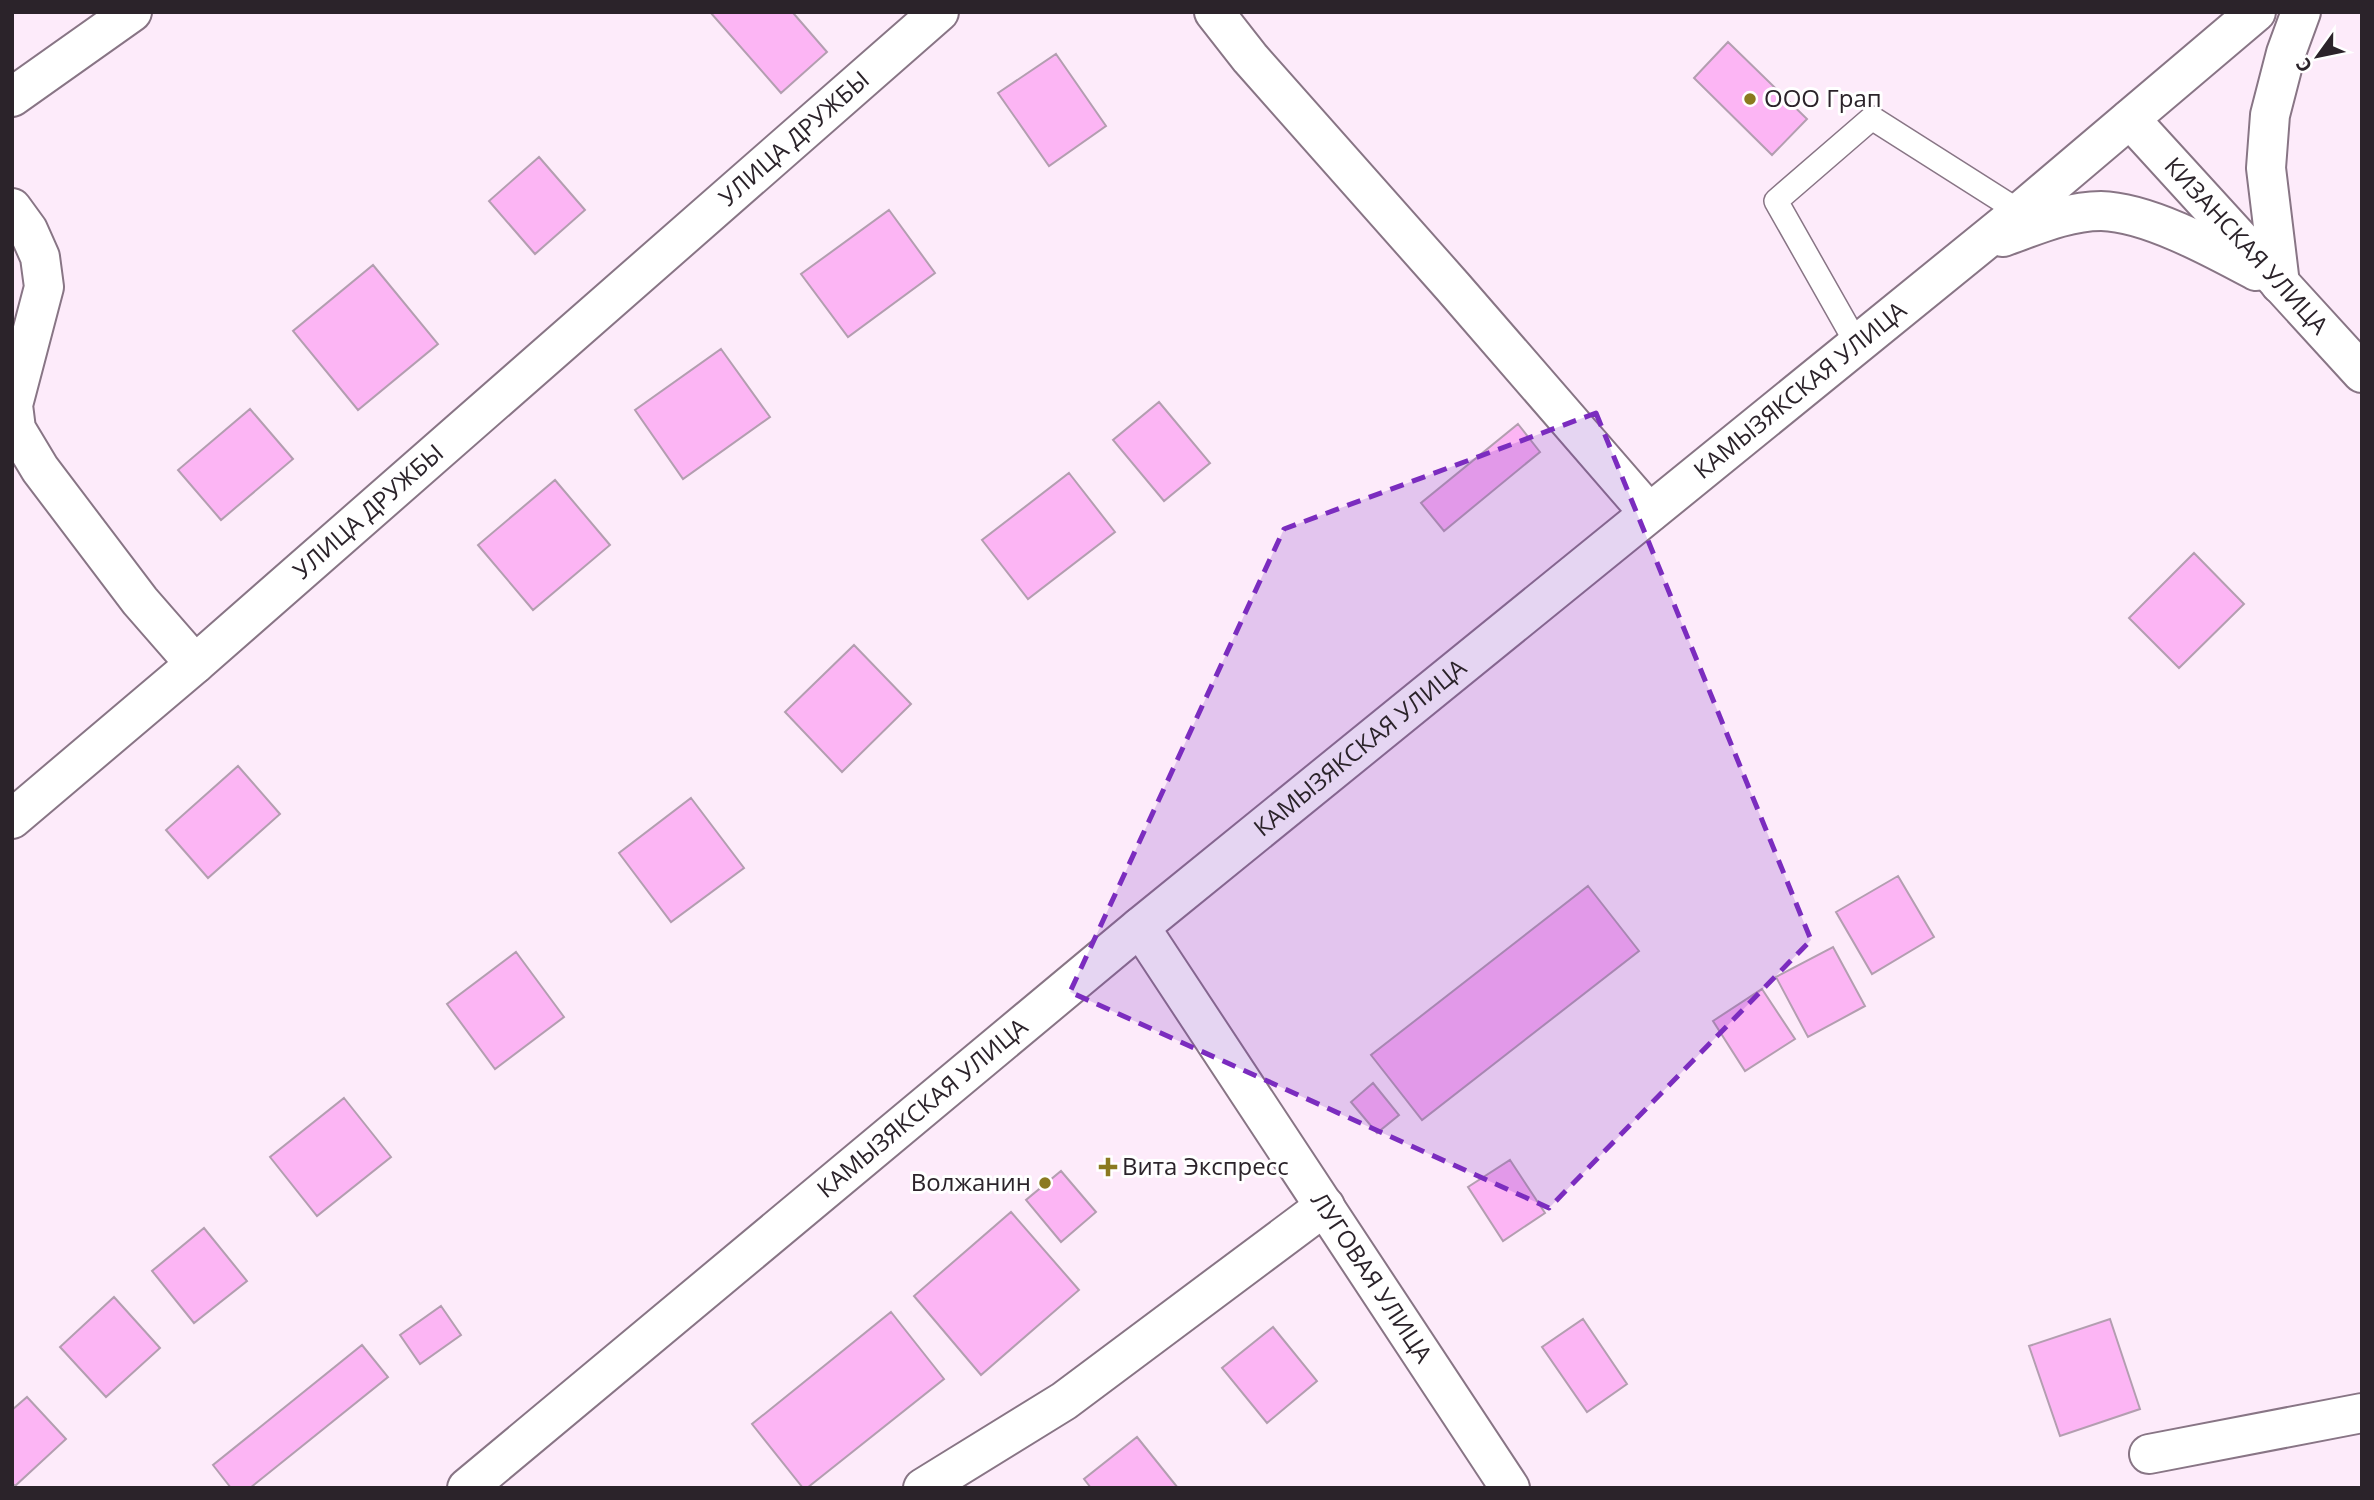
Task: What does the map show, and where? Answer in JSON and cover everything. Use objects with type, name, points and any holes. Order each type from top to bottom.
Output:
[{"type":"street","points":[[12,97],[132,12]]},
{"type":"street","name":"УЛИЦА ДРУЖБЫ","points":[[12,819],[195,664],[939,12]]},
{"type":"street","points":[[1214,12],[1251,58],[1649,513]]},
{"type":"street","name":"КАМЫЗЯКСКАЯ УЛИЦА","points":[[467,1488],[1140,927],[1981,244],[2256,12]]},
{"type":"street","points":[[2280,284],[2266,168],[2270,115],[2286,53],[2301,12]]},
{"type":"street","name":"КИЗАНСКАЯ УЛИЦА","points":[[2130,119],[2362,373]]},
{"type":"street","points":[[12,208],[28,230],[40,257],[44,287],[13,405],[16,429],[40,469],[140,601],[195,664]]},
{"type":"street","points":[[1981,244],[2067,215],[2102,211],[2128,215],[2197,241],[2280,284]]},
{"type":"street","name":"ЛУГОВАЯ УЛИЦА","points":[[1140,927],[1510,1488]]},
{"type":"street","points":[[923,1488],[1064,1401],[1325,1206]]},
{"type":"street","points":[[2149,1454],[2362,1413]]},
{"type":"lane","points":[[1857,344],[1776,201],[1872,118],[2020,212]]},
{"type":"highlighted area","points":[[1596,413],[1811,940],[1549,1208],[1070,992],[1284,529]]},
{"type":"building","points":[[710,12],[796,12],[794,14],[827,52],[781,93]]},
{"type":"building","name":"ООО Грап","points":[[1728,42],[1807,119],[1772,155],[1694,78]]},
{"type":"building","points":[[1056,54],[1106,126],[1049,166],[998,93]]},
{"type":"building","points":[[539,157],[585,210],[535,254],[489,201]]},
{"type":"building","points":[[889,210],[935,273],[848,337],[801,274]]},
{"type":"building","points":[[373,265],[438,344],[358,410],[293,331]]},
{"type":"building","points":[[721,349],[770,417],[683,479],[635,410]]},
{"type":"building","points":[[1159,402],[1210,463],[1164,501],[1113,440]]},
{"type":"building","points":[[250,409],[293,459],[221,520],[178,470]]},
{"type":"building","points":[[1518,424],[1540,452],[1444,531],[1421,503]]},
{"type":"building","points":[[1069,473],[1115,532],[1028,599],[982,540]]},
{"type":"building","points":[[555,480],[610,545],[533,610],[478,545]]},
{"type":"building","points":[[2194,553],[2244,604],[2179,668],[2129,618]]},
{"type":"building","points":[[854,645],[911,704],[842,772],[785,712]]},
{"type":"building","points":[[238,766],[280,814],[208,878],[166,830]]},
{"type":"building","points":[[691,798],[744,868],[671,922],[619,853]]},
{"type":"building","points":[[1898,876],[1934,937],[1872,974],[1836,912]]},
{"type":"building","points":[[1588,886],[1639,951],[1422,1120],[1371,1055]]},
{"type":"building","points":[[1833,947],[1865,1006],[1808,1037],[1776,977]]},
{"type":"building","points":[[516,952],[564,1017],[495,1069],[447,1004]]},
{"type":"building","points":[[1762,989],[1795,1039],[1745,1071],[1713,1021]]},
{"type":"building","points":[[1373,1083],[1399,1115],[1377,1133],[1351,1102]]},
{"type":"building","points":[[344,1098],[391,1157],[317,1216],[270,1157]]},
{"type":"building","points":[[1510,1160],[1545,1213],[1503,1241],[1468,1187]]},
{"type":"building","points":[[1061,1171],[1096,1212],[1061,1242],[1026,1200]]},
{"type":"building","points":[[1011,1212],[1079,1290],[981,1375],[914,1296]]},
{"type":"building","points":[[204,1228],[247,1281],[194,1323],[152,1271]]},
{"type":"building","points":[[114,1297],[160,1348],[106,1397],[60,1347]]},
{"type":"building","points":[[441,1306],[461,1335],[420,1364],[400,1335]]},
{"type":"building","points":[[891,1312],[944,1379],[807,1488],[803,1488],[752,1424]]},
{"type":"building","points":[[1583,1319],[1627,1384],[1587,1412],[1542,1347]]},
{"type":"building","points":[[2110,1319],[2140,1409],[2060,1436],[2029,1346]]},
{"type":"building","points":[[1273,1327],[1317,1381],[1267,1423],[1222,1368]]},
{"type":"building","points":[[362,1345],[388,1377],[250,1488],[231,1488],[213,1465]]},
{"type":"building","points":[[27,1397],[66,1439],[15,1486],[12,1483],[12,1410]]},
{"type":"building","points":[[1137,1437],[1178,1488],[1091,1488],[1084,1479]]},
{"type":"place","name":"ООО Грап","points":[[1750,99]]},
{"type":"place","name":"Вита Экспресс","points":[[1108,1167]]},
{"type":"place","name":"Волжанин","points":[[1045,1183]]}]
